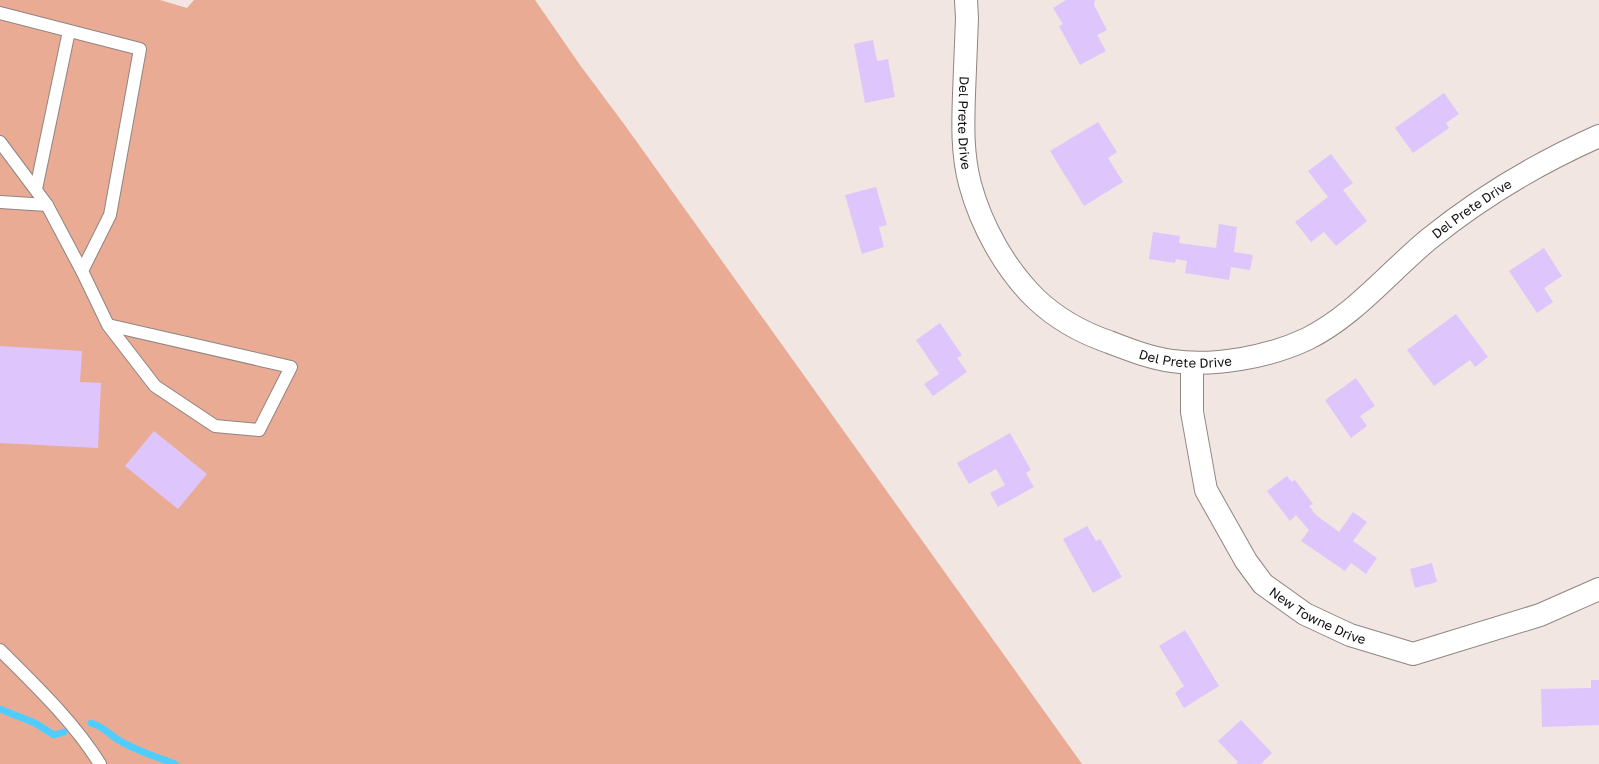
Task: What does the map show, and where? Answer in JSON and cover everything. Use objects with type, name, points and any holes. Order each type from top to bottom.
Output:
[{"type":"street","name":"Del Prete Drive","points":[[966,0],[967,18],[963,134],[964,154],[976,201],[995,243],[1021,282],[1036,300],[1057,316],[1078,329],[1102,340],[1152,357],[1192,363],[1225,361],[1259,355],[1288,347],[1309,338],[1349,311],[1427,240],[1478,202],[1539,165],[1599,136]]},
{"type":"street","name":"New Towne Drive","points":[[1192,363],[1192,412],[1206,490],[1246,561],[1263,584],[1305,614],[1350,635],[1413,654],[1540,615],[1599,589]]},
{"type":"lane","points":[[0,13],[140,49],[110,215],[82,271]]},
{"type":"lane","points":[[36,189],[70,31]]},
{"type":"lane","points":[[0,142],[47,205],[82,271],[108,325],[155,386],[216,426],[259,430],[291,367],[108,325]]},
{"type":"lane","points":[[0,202],[47,205]]},
{"type":"lane","points":[[0,650],[33,683],[76,731],[100,764]]},
{"type":"shaded area","points":[[0,0],[160,0],[187,8],[194,0],[535,0],[580,65],[624,124],[1082,764],[0,764]]},
{"type":"building","points":[[1066,0],[1095,0],[1094,5],[1107,30],[1097,35],[1106,51],[1080,65],[1059,26],[1063,24],[1053,8]]},
{"type":"building","points":[[873,40],[877,61],[888,59],[895,97],[865,103],[854,44]]},
{"type":"building","points":[[1444,93],[1459,114],[1446,123],[1449,128],[1413,153],[1395,128]]},
{"type":"building","points":[[1098,122],[1117,152],[1108,158],[1123,182],[1084,206],[1050,151]]},
{"type":"building","points":[[1331,154],[1353,183],[1343,190],[1367,221],[1336,246],[1324,232],[1311,242],[1295,222],[1328,197],[1308,171]]},
{"type":"building","points":[[876,187],[887,225],[879,227],[884,247],[862,254],[845,195]]},
{"type":"building","points":[[1219,224],[1237,227],[1234,252],[1253,255],[1250,270],[1231,267],[1229,280],[1185,273],[1187,261],[1176,259],[1175,263],[1149,259],[1153,232],[1180,236],[1179,243],[1216,248]]},
{"type":"building","points":[[1544,248],[1562,276],[1544,288],[1553,302],[1537,313],[1509,271]]},
{"type":"building","points":[[1456,314],[1488,357],[1475,367],[1470,360],[1434,386],[1407,350]]},
{"type":"building","points":[[940,323],[962,355],[957,358],[967,372],[933,396],[924,384],[939,374],[916,340]]},
{"type":"building","points":[[0,346],[82,351],[80,382],[101,383],[98,448],[0,443]]},
{"type":"building","points":[[1356,378],[1375,406],[1360,416],[1367,426],[1351,438],[1325,400]]},
{"type":"building","points":[[154,431],[207,474],[178,509],[125,466]]},
{"type":"building","points":[[1010,433],[1031,470],[1026,473],[1034,487],[998,507],[990,493],[1005,485],[996,469],[969,484],[957,463]]},
{"type":"building","points":[[1287,476],[1292,482],[1295,480],[1313,504],[1309,506],[1316,515],[1339,532],[1353,512],[1367,522],[1353,541],[1377,558],[1366,574],[1351,563],[1345,571],[1301,541],[1309,530],[1296,515],[1290,521],[1267,491]]},
{"type":"building","points":[[1087,526],[1096,541],[1100,539],[1122,577],[1093,593],[1063,539]]},
{"type":"building","points":[[1432,563],[1437,582],[1415,588],[1410,569]]},
{"type":"building","points":[[1185,630],[1219,686],[1184,708],[1175,693],[1184,686],[1159,646]]},
{"type":"building","points":[[1591,680],[1599,680],[1599,725],[1542,727],[1541,689],[1591,688]]},
{"type":"building","points":[[1241,720],[1272,753],[1261,764],[1236,764],[1238,762],[1218,741]]},
{"type":"waterway","points":[[0,709],[35,723],[54,735],[64,732]]},
{"type":"waterway","points":[[91,723],[100,727],[127,745],[175,764]]}]
